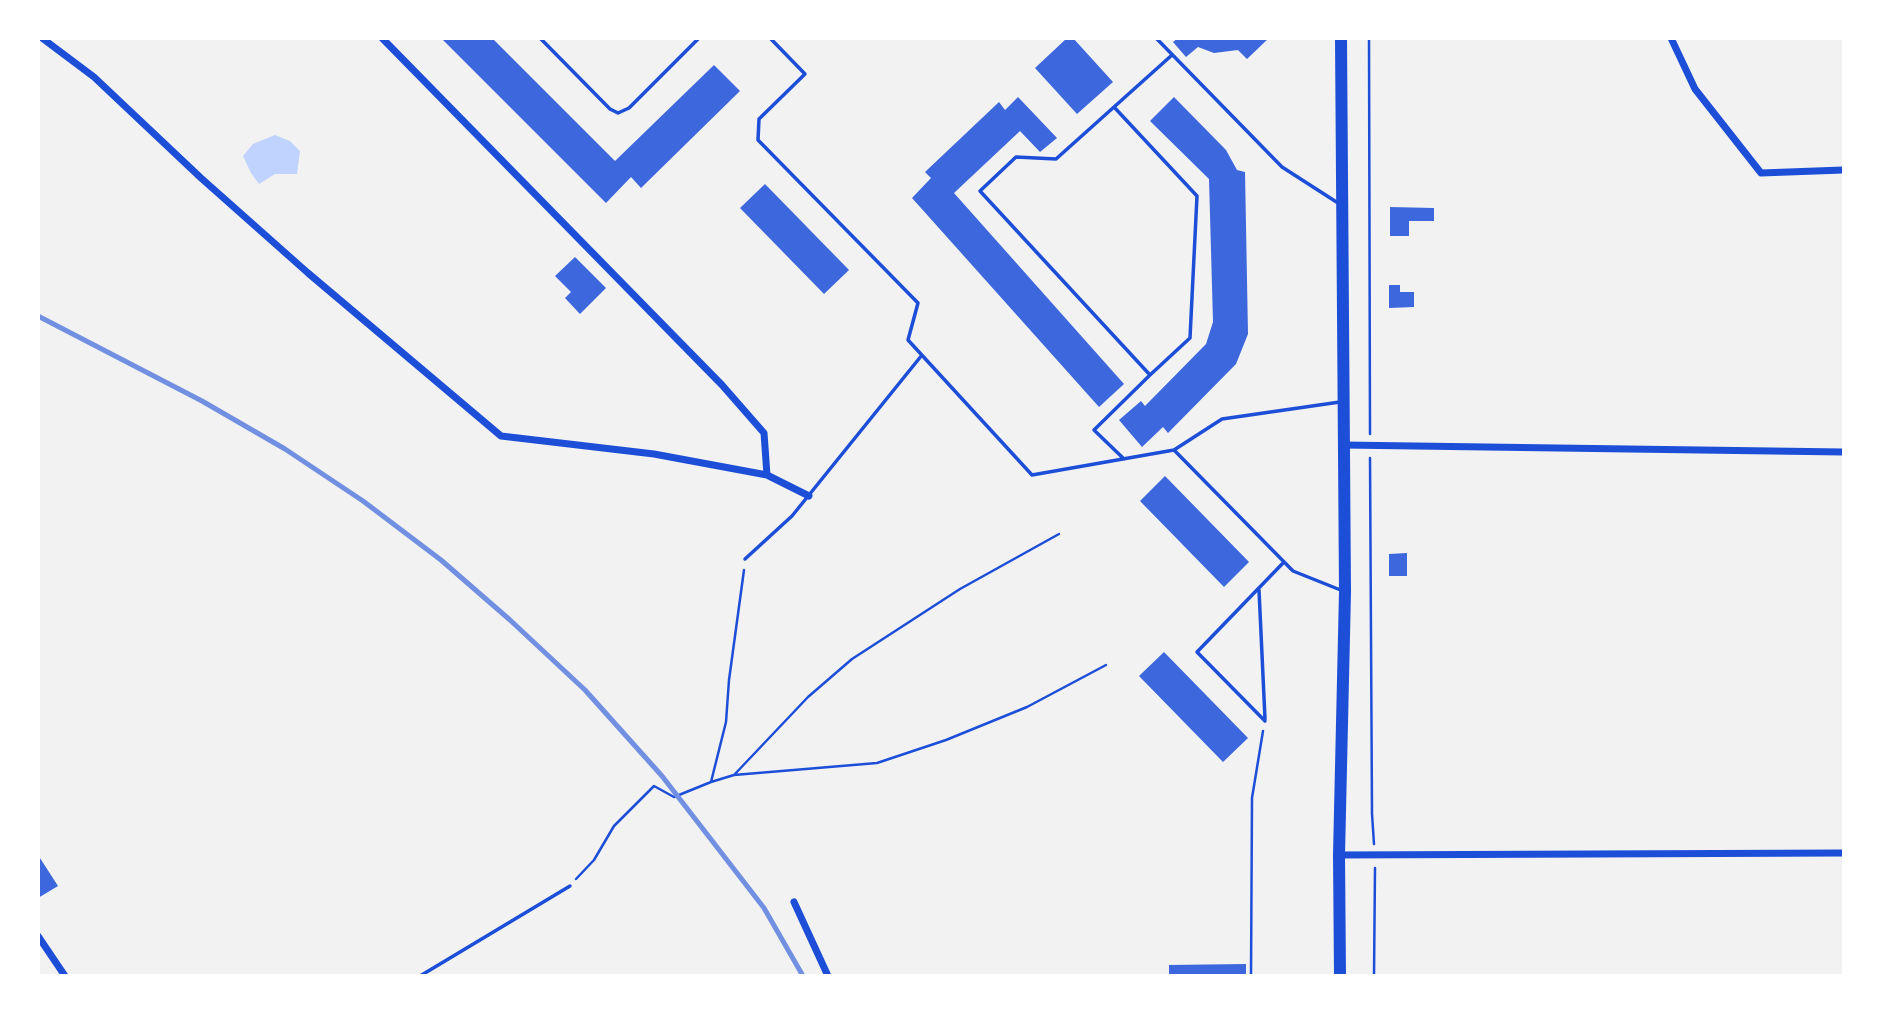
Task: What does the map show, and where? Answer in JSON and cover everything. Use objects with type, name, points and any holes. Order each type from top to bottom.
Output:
[{"type":"main road","points":[[1340,975],[1339,855],[1345,592],[1341,38]]},
{"type":"street","points":[[42,38],[94,77],[201,178],[308,273],[501,436],[654,454],[766,475],[809,496]]},
{"type":"street","points":[[382,38],[722,385],[764,433],[766,475]]},
{"type":"street","points":[[1671,38],[1695,89],[1760,173],[1843,170]]},
{"type":"street","points":[[1343,445],[1843,452]]},
{"type":"street","points":[[1339,855],[1843,853]]},
{"type":"street","points":[[794,902],[828,975]]},
{"type":"street","points":[[38,936],[65,975]]},
{"type":"lane","points":[[540,38],[610,109],[618,113],[629,108],[699,38]]},
{"type":"lane","points":[[770,38],[805,74],[760,119],[758,140],[918,303],[908,340],[1032,475],[1174,450],[1222,419],[1344,401]]},
{"type":"lane","points":[[1156,38],[1282,167],[1343,206]]},
{"type":"lane","points":[[1150,375],[980,191],[1016,157],[1056,159],[1172,55]]},
{"type":"lane","points":[[1114,107],[1197,195],[1190,338],[1094,429],[1124,459]]},
{"type":"lane","points":[[745,559],[792,516],[922,355]]},
{"type":"lane","points":[[1174,450],[1293,571],[1345,592]]},
{"type":"lane","points":[[1265,721],[1197,652],[1284,562]]},
{"type":"lane","points":[[1259,589],[1265,721]]},
{"type":"lane","points":[[420,975],[570,886]]},
{"type":"path","points":[[734,775],[808,697],[852,659],[960,589],[1059,534]]},
{"type":"path","points":[[711,782],[726,722],[734,633],[745,559]]},
{"type":"path","points":[[570,886],[594,860],[614,826],[654,786],[674,797],[734,775],[877,763],[946,740],[1027,707],[1106,665]]},
{"type":"path","points":[[1251,975],[1252,798],[1265,721]]},
{"type":"path","points":[[1374,975],[1375,855]]},
{"type":"water","points":[[275,135],[290,141],[300,151],[297,174],[275,174],[259,184],[243,156],[253,144]]},
{"type":"building","points":[[441,38],[492,38],[615,161],[714,65],[740,91],[641,188],[631,177],[606,203]]},
{"type":"building","points":[[1067,38],[1073,38],[1113,82],[1077,114],[1035,68]]},
{"type":"building","points":[[1178,38],[1269,38],[1247,59],[1238,50],[1214,53],[1198,47],[1186,57],[1173,42]]},
{"type":"building","points":[[1018,97],[1057,138],[1040,152],[1020,131],[954,193],[1124,384],[1099,407],[912,198],[931,178],[925,172],[999,102],[1005,110]]},
{"type":"building","points":[[1174,97],[1226,150],[1237,170],[1245,172],[1248,334],[1236,364],[1168,433],[1163,427],[1142,447],[1119,420],[1141,401],[1145,406],[1206,344],[1213,322],[1209,179],[1150,121]]},
{"type":"building","points":[[765,184],[849,270],[824,294],[740,208]]},
{"type":"building","points":[[1390,207],[1434,208],[1434,221],[1409,221],[1409,236],[1390,236]]},
{"type":"building","points":[[575,257],[606,288],[580,314],[565,298],[571,292],[555,276]]},
{"type":"building","points":[[1389,285],[1400,285],[1400,292],[1414,292],[1414,307],[1389,308]]},
{"type":"building","points":[[1165,476],[1249,562],[1224,587],[1140,501]]},
{"type":"building","points":[[1407,553],[1407,576],[1389,576],[1389,554]]},
{"type":"building","points":[[1164,652],[1248,738],[1223,762],[1139,676]]},
{"type":"building","points":[[38,855],[58,886],[38,898]]},
{"type":"building","points":[[1246,964],[1246,976],[1169,976],[1169,965]]},
{"type":"railway","points":[[38,316],[202,401],[285,449],[363,501],[441,560],[585,690],[662,776],[764,908],[803,976]]}]
